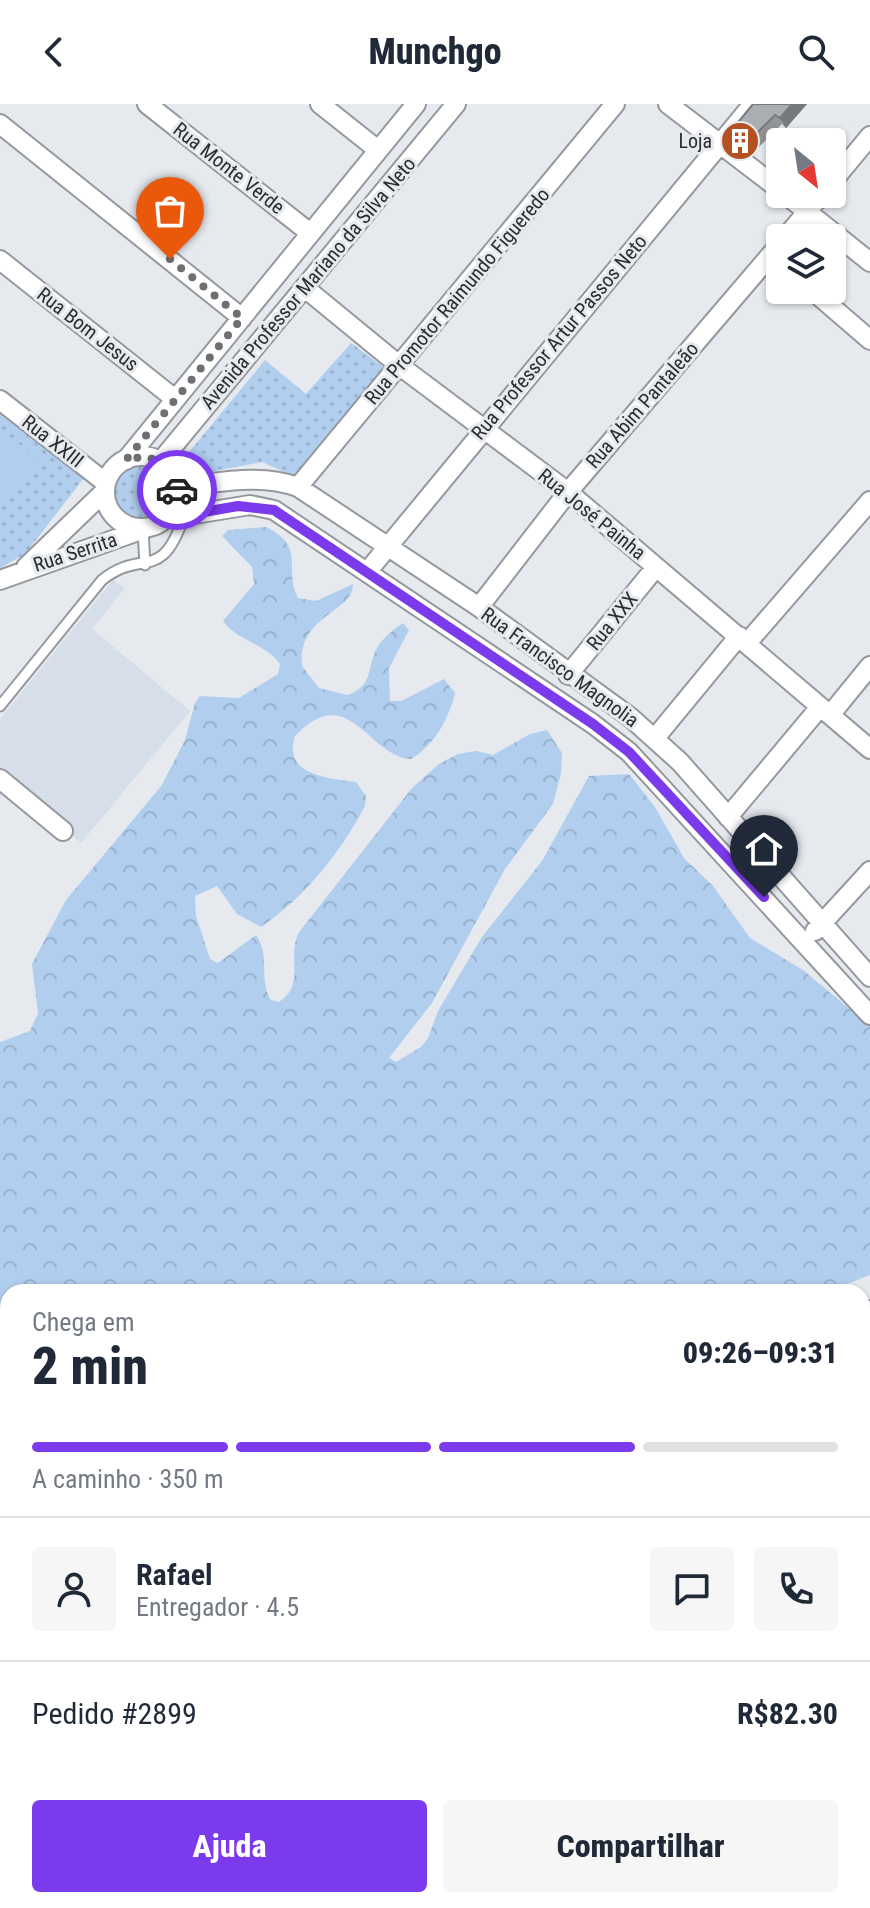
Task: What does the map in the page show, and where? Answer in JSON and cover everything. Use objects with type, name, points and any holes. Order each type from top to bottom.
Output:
[{"type":"street","name":"Rua Monte Verde","points":[[147,104],[310,233]]},
{"type":"street","points":[[320,104],[378,150]]},
{"type":"street","points":[[24,568],[106,487],[416,104]]},
{"type":"street","name":"Avenida Professor Mariano da Silva Neto","points":[[160,462],[456,104]]},
{"type":"street","name":"Rua Promotor Raimundo Figueredo","points":[[298,487],[615,104]]},
{"type":"street","points":[[668,104],[766,180]]},
{"type":"street","name":"Rua Professor Artur Passos Neto","points":[[367,572],[753,104]]},
{"type":"street","points":[[0,124],[242,318]]},
{"type":"street","points":[[846,165],[870,136]]},
{"type":"street","points":[[804,208],[870,262]]},
{"type":"street","points":[[797,224],[810,208]]},
{"type":"street","name":"Rua Bom Jesus","points":[[0,260],[175,399]]},
{"type":"street","name":"Rua Abim Pantaleão","points":[[479,607],[568,492],[766,267]]},
{"type":"street","name":"Rua José Painha","points":[[305,288],[400,366],[568,492],[870,749]]},
{"type":"street","points":[[828,304],[870,340]]},
{"type":"street","name":"Rua XXIII","points":[[0,400],[106,487]]},
{"type":"street","points":[[126,460],[149,457],[160,462],[168,468],[177,487],[172,510],[152,525]]},
{"type":"street","name":"Rua Francisco Magnolia","points":[[177,487],[262,478],[298,487],[479,607],[655,738],[870,977]]},
{"type":"street","name":"Rua Serrita","points":[[106,487],[108,507],[119,520],[134,527],[152,525]]},
{"type":"street","points":[[655,738],[870,501]]},
{"type":"street","name":"Rua Francisco Magnolia","points":[[152,525],[238,506],[263,506],[284,515],[533,683],[629,752],[870,1015]]},
{"type":"street","name":"Rua Serrita","points":[[0,580],[24,568],[152,525]]},
{"type":"street","name":"Rua XXX","points":[[568,675],[656,567]]},
{"type":"street","points":[[728,817],[870,666]]},
{"type":"street","points":[[0,779],[63,831]]},
{"type":"street","points":[[803,940],[823,923],[870,871]]},
{"type":"lane","points":[[0,706],[102,580],[118,570],[145,565],[168,552],[184,516]]},
{"type":"lane","points":[[145,565],[152,525]]},
{"type":"shaded area","points":[[113,580],[125,588],[92,629],[190,711],[81,843],[0,773],[0,719]]},
{"type":"green space","points":[[351,343],[389,371],[298,478],[262,462],[193,475],[180,463],[265,360],[306,394]]},
{"type":"green space","points":[[0,412],[84,478],[25,554],[0,568]]},
{"type":"green space","points":[[0,429],[39,459],[0,508]]},
{"type":"green space","points":[[139,467],[157,474],[164,492],[157,510],[139,517],[121,510],[114,492],[121,474]]},
{"type":"green space","points":[[266,527],[279,535],[290,550],[292,577],[298,598],[316,601],[353,584],[345,601],[316,625],[303,649],[302,666],[319,688],[347,695],[355,692],[368,677],[378,646],[403,623],[409,630],[389,668],[390,701],[401,701],[444,679],[455,693],[440,730],[411,759],[382,747],[357,725],[330,715],[314,721],[295,736],[295,760],[301,767],[321,776],[356,782],[366,796],[365,806],[345,840],[320,872],[293,902],[261,927],[237,914],[217,886],[195,896],[196,916],[210,959],[218,963],[256,935],[263,951],[267,992],[271,1000],[279,1002],[292,987],[294,950],[300,931],[412,788],[439,764],[458,754],[476,751],[493,755],[530,734],[547,730],[562,753],[561,773],[553,804],[505,869],[432,1003],[389,1058],[396,1062],[421,1047],[428,1038],[438,1011],[482,937],[542,861],[589,776],[629,774],[655,807],[684,858],[713,886],[750,938],[803,970],[870,1026],[870,1275],[848,1284],[0,1284],[0,1042],[30,1031],[38,1013],[32,964],[66,900],[162,785],[185,740],[195,703],[200,696],[239,698],[278,674],[280,664],[274,657],[223,621],[254,584],[252,567],[222,536],[228,530]]},
{"type":"building","points":[[753,104],[792,104],[780,118],[775,115],[746,144],[730,132]]},
{"type":"way so far","points":[[170,259],[242,318],[126,460],[137,456],[160,462],[174,477],[177,490]]},
{"type":"place","name":"Loja","points":[[740,141]]},
{"type":"route","points":[[177,490],[172,510],[164,519],[250,505],[274,510],[521,674],[629,752],[764,897]]}]
